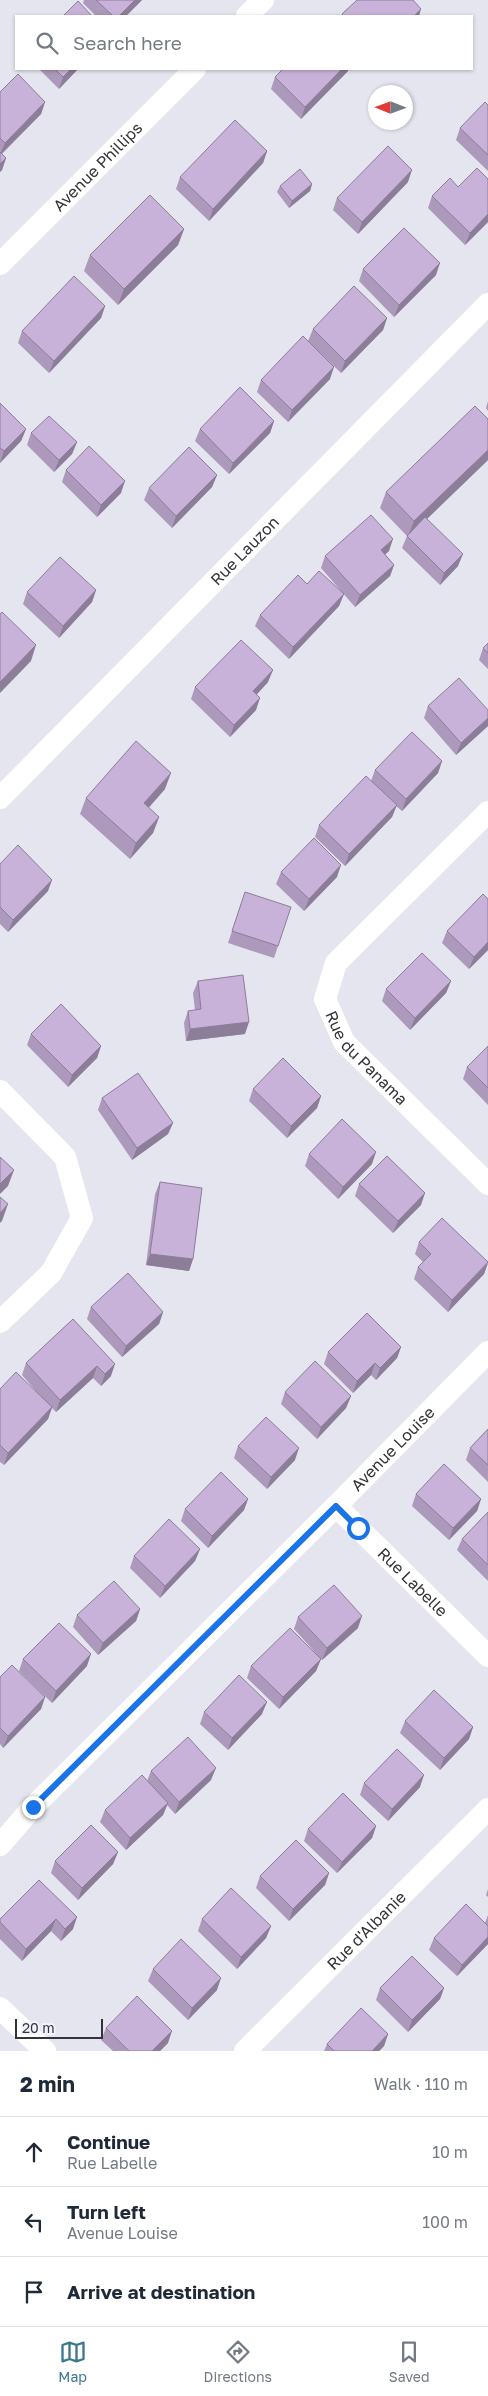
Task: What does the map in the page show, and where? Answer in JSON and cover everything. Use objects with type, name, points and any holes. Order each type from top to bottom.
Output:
[{"type":"street","points":[[248,15],[263,0]]},
{"type":"street","name":"Avenue Phillips","points":[[0,264],[194,70]]},
{"type":"street","name":"Rue Lauzon","points":[[0,798],[488,304]]},
{"type":"street","name":"Rue du Panama","points":[[488,812],[336,963],[325,999],[344,1042],[488,1184]]},
{"type":"street","points":[[0,1091],[65,1157],[82,1218],[51,1273],[0,1322]]},
{"type":"street","name":"Avenue Louise","points":[[0,1845],[33,1807],[488,1352]]},
{"type":"street","name":"Rue Labelle","points":[[336,1506],[488,1656]]},
{"type":"street","name":"Rue d'Albanie","points":[[245,2051],[488,1809]]},
{"type":"street","points":[[0,2008],[45,2051]]},
{"type":"building","points":[[96,0],[135,0],[120,15],[112,15]]},
{"type":"building","points":[[357,0],[413,0],[421,9],[415,15],[342,14]]},
{"type":"building","points":[[78,1],[91,15],[64,15]]},
{"type":"building","points":[[56,70],[70,70],[63,77]]},
{"type":"building","points":[[282,70],[341,70],[305,107],[275,77]]},
{"type":"building","points":[[18,74],[45,102],[5,143],[0,138],[0,92]]},
{"type":"building","points":[[485,102],[488,105],[488,155],[460,128]]},
{"type":"building","points":[[235,120],[267,151],[213,209],[180,177]]},
{"type":"building","points":[[388,146],[412,170],[362,222],[337,198]]},
{"type":"building","points":[[0,152],[6,158],[0,164]]},
{"type":"building","points":[[477,168],[488,179],[488,214],[470,233],[432,196],[450,178],[458,187]]},
{"type":"building","points":[[300,169],[312,184],[292,201],[280,186]]},
{"type":"building","points":[[150,195],[184,229],[124,289],[90,255]]},
{"type":"building","points":[[404,228],[440,263],[399,305],[363,269]]},
{"type":"building","points":[[74,276],[105,306],[54,361],[22,331]]},
{"type":"building","points":[[354,286],[387,318],[345,361],[313,329]]},
{"type":"building","points":[[303,336],[334,367],[292,410],[261,380]]},
{"type":"building","points":[[240,387],[274,421],[233,463],[200,429]]},
{"type":"building","points":[[0,403],[26,429],[4,451],[0,448]]},
{"type":"building","points":[[475,406],[488,419],[488,450],[414,521],[386,492]]},
{"type":"building","points":[[49,416],[77,442],[59,460],[31,433]]},
{"type":"building","points":[[89,446],[125,481],[101,505],[66,470]]},
{"type":"building","points":[[189,447],[217,475],[176,516],[149,488]]},
{"type":"building","points":[[371,515],[393,539],[381,550],[394,565],[360,595],[325,556]]},
{"type":"building","points":[[425,517],[463,554],[444,573],[407,536]]},
{"type":"building","points":[[60,557],[96,590],[63,626],[27,592]]},
{"type":"building","points":[[319,571],[344,594],[293,647],[260,615],[298,575],[307,584]]},
{"type":"building","points":[[2,612],[36,645],[0,682],[0,614]]},
{"type":"building","points":[[241,640],[273,670],[253,691],[260,698],[234,725],[195,687]]},
{"type":"building","points":[[488,643],[488,653],[483,648]]},
{"type":"building","points":[[459,678],[488,710],[488,718],[461,743],[428,706]]},
{"type":"building","points":[[412,732],[442,761],[406,799],[375,770]]},
{"type":"building","points":[[136,741],[171,773],[144,803],[159,817],[136,843],[86,798]]},
{"type":"building","points":[[366,776],[397,805],[349,854],[319,825]]},
{"type":"building","points":[[314,838],[341,865],[309,899],[281,872]]},
{"type":"building","points":[[18,845],[52,880],[13,920],[0,907],[0,864]]},
{"type":"building","points":[[245,892],[291,907],[278,946],[232,931]]},
{"type":"building","points":[[483,894],[488,899],[488,942],[474,957],[447,931]]},
{"type":"building","points":[[422,953],[451,981],[415,1018],[386,989]]},
{"type":"building","points":[[243,975],[249,1022],[190,1029],[188,1011],[201,1009],[198,981]]},
{"type":"building","points":[[61,1004],[101,1046],[72,1075],[31,1034]]},
{"type":"building","points":[[488,1046],[488,1088],[467,1067]]},
{"type":"building","points":[[283,1058],[321,1096],[291,1126],[253,1089]]},
{"type":"building","points":[[138,1073],[173,1123],[137,1148],[102,1098]]},
{"type":"building","points":[[342,1119],[376,1152],[343,1187],[309,1154]]},
{"type":"building","points":[[387,1156],[425,1193],[398,1221],[359,1184]]},
{"type":"building","points":[[0,1157],[14,1170],[0,1184]]},
{"type":"building","points":[[160,1182],[202,1188],[193,1259],[150,1254]]},
{"type":"building","points":[[0,1197],[8,1204],[0,1213]]},
{"type":"building","points":[[442,1218],[488,1262],[452,1300],[418,1267],[431,1254],[419,1242]]},
{"type":"building","points":[[128,1273],[163,1312],[126,1346],[91,1307]]},
{"type":"building","points":[[367,1313],[401,1347],[380,1368],[375,1363],[357,1381],[328,1352]]},
{"type":"building","points":[[73,1319],[115,1364],[105,1374],[97,1366],[60,1400],[26,1363]]},
{"type":"building","points":[[315,1361],[351,1396],[321,1427],[285,1392]]},
{"type":"building","points":[[16,1372],[52,1407],[8,1453],[0,1445],[0,1389]]},
{"type":"building","points":[[266,1417],[299,1448],[271,1477],[238,1446]]},
{"type":"building","points":[[488,1429],[488,1465],[470,1448]]},
{"type":"building","points":[[444,1464],[481,1499],[453,1528],[416,1494]]},
{"type":"building","points":[[221,1472],[248,1499],[212,1536],[185,1509]]},
{"type":"building","points":[[488,1512],[488,1565],[462,1539]]},
{"type":"building","points":[[169,1519],[200,1549],[165,1586],[134,1556]]},
{"type":"building","points":[[114,1581],[140,1609],[103,1643],[77,1615]]},
{"type":"building","points":[[334,1585],[362,1616],[327,1648],[298,1617]]},
{"type":"building","points":[[59,1623],[91,1654],[56,1691],[23,1659]]},
{"type":"building","points":[[290,1628],[321,1659],[283,1697],[251,1666]]},
{"type":"building","points":[[12,1665],[45,1697],[8,1736],[0,1728],[0,1677]]},
{"type":"building","points":[[239,1675],[267,1702],[232,1738],[204,1712]]},
{"type":"building","points":[[434,1690],[473,1727],[444,1758],[405,1721]]},
{"type":"building","points":[[188,1737],[216,1768],[179,1802],[151,1771]]},
{"type":"building","points":[[397,1749],[424,1775],[392,1809],[364,1783]]},
{"type":"building","points":[[142,1775],[168,1803],[130,1838],[105,1810]]},
{"type":"building","points":[[343,1793],[376,1826],[342,1862],[308,1829]]},
{"type":"building","points":[[91,1825],[118,1852],[82,1888],[55,1861]]},
{"type":"building","points":[[296,1840],[329,1873],[293,1909],[260,1876]]},
{"type":"building","points":[[39,1880],[77,1917],[65,1929],[56,1919],[26,1949],[0,1922],[0,1919]]},
{"type":"building","points":[[231,1888],[271,1926],[241,1957],[202,1919]]},
{"type":"building","points":[[466,1904],[488,1926],[488,1937],[462,1965],[434,1938]]},
{"type":"building","points":[[181,1939],[221,1978],[192,2008],[153,1969]]},
{"type":"building","points":[[412,1956],[444,1988],[412,2020],[380,1988]]},
{"type":"building","points":[[137,1996],[172,2031],[152,2051],[129,2051],[106,2028]]},
{"type":"building","points":[[361,2008],[388,2034],[372,2051],[334,2051],[327,2044]]},
{"type":"route","points":[[33,1807],[336,1506],[358,1528]]}]
